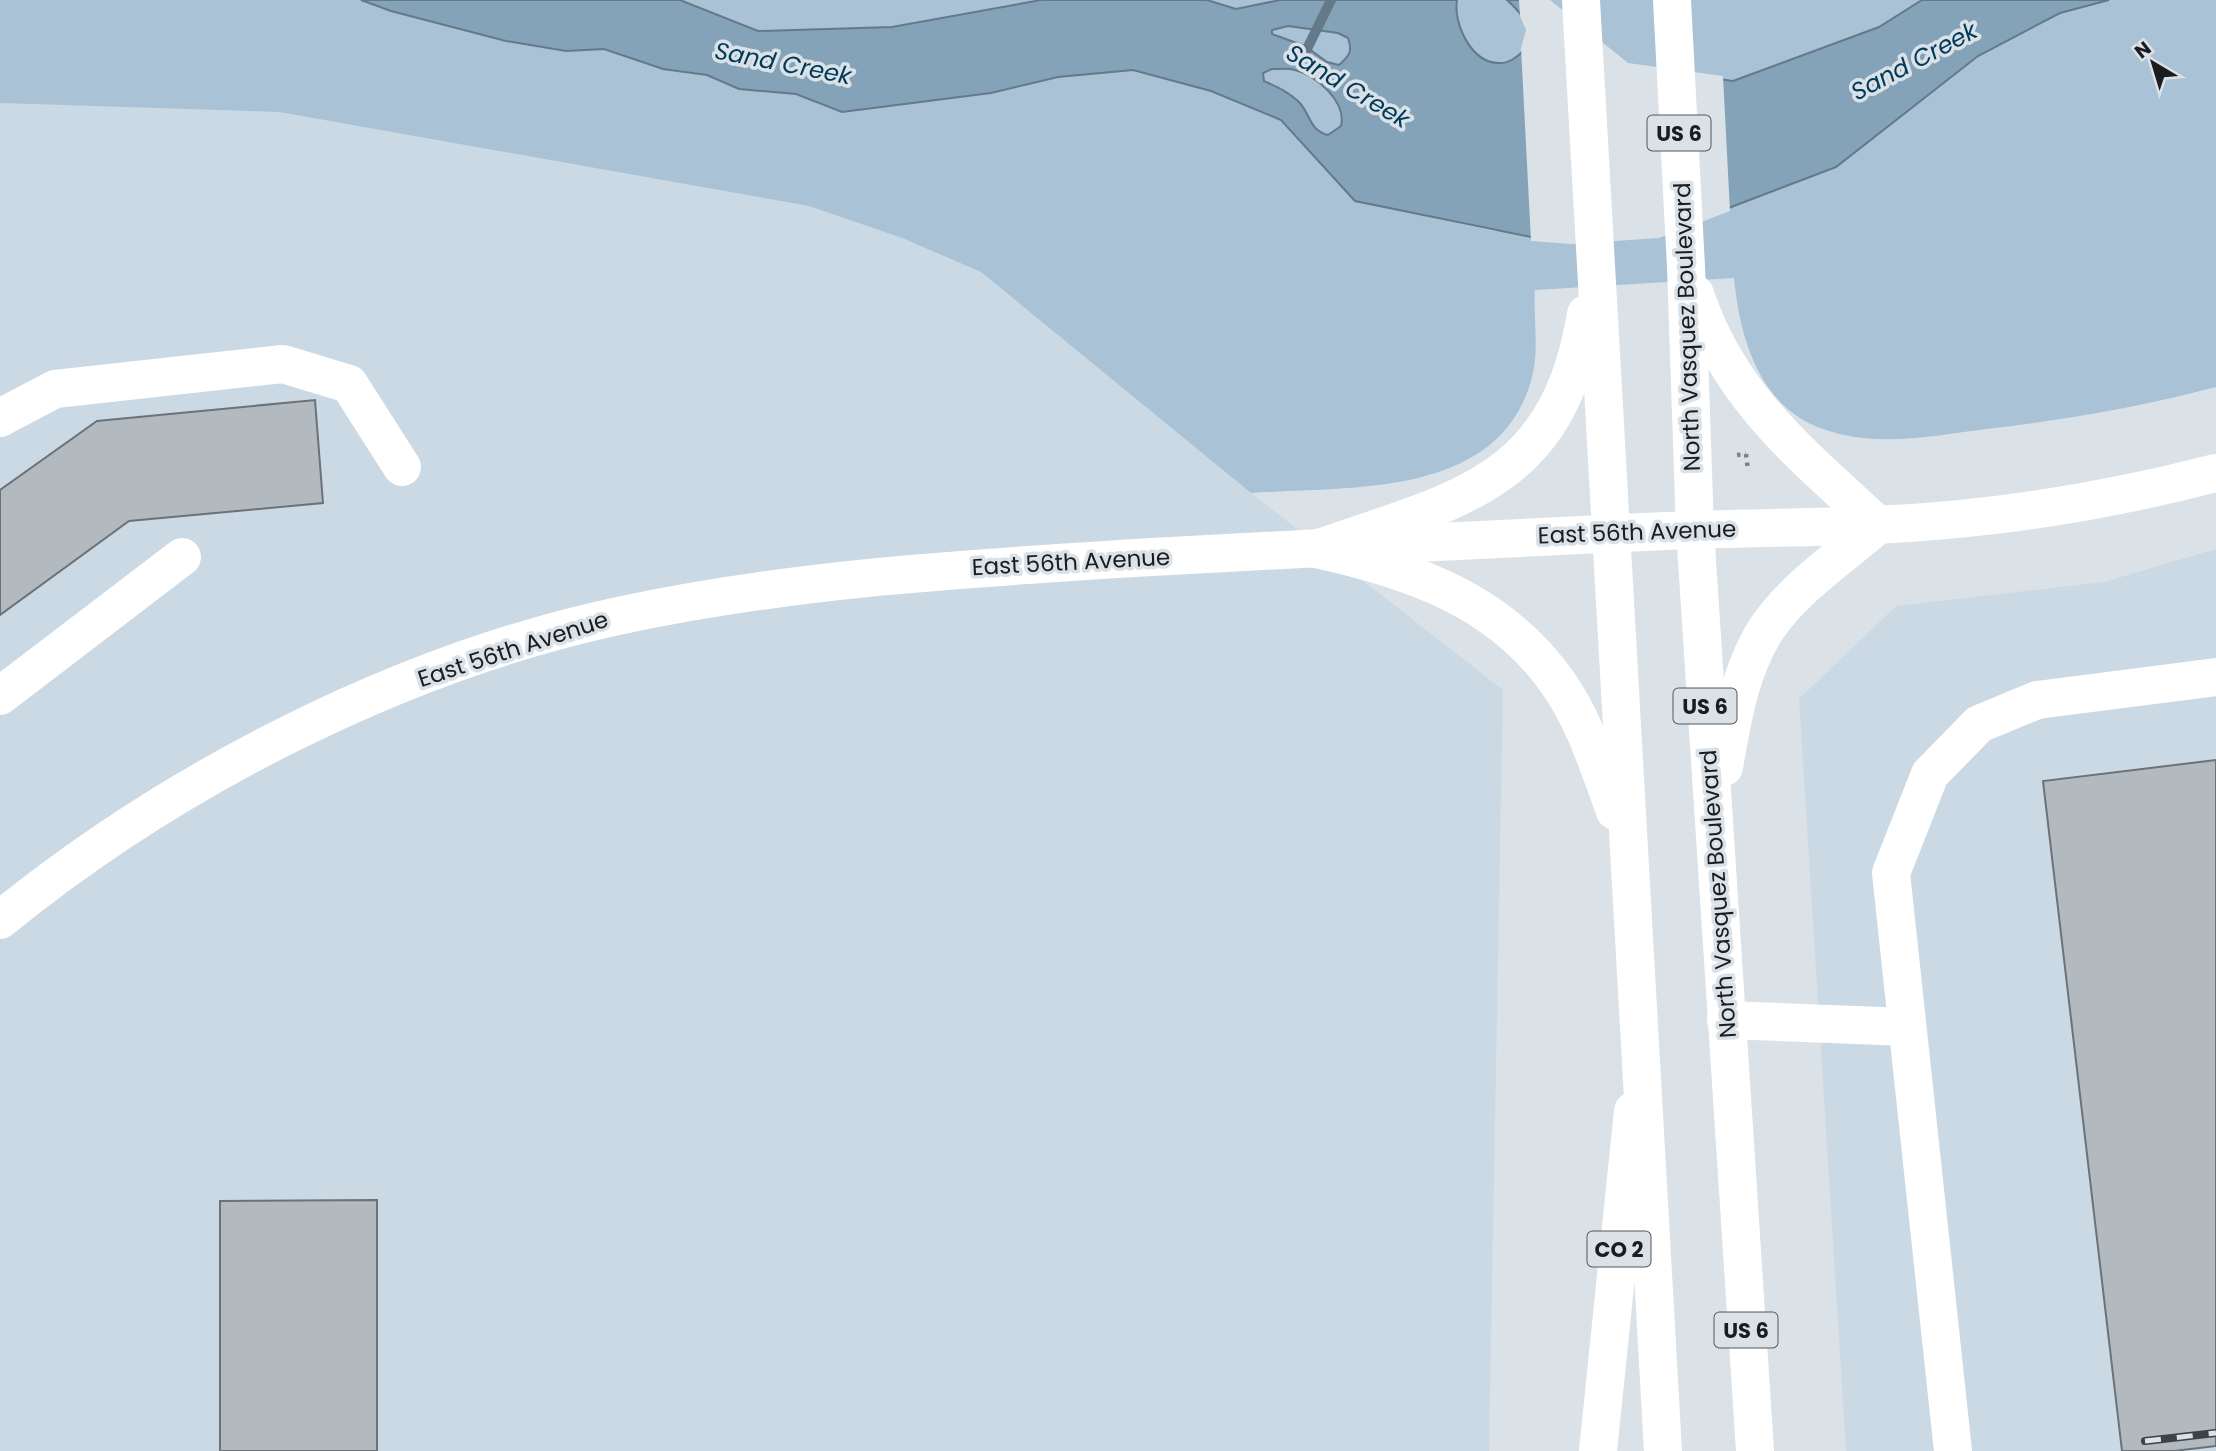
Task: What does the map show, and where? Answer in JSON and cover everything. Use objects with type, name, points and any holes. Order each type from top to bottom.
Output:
[{"type":"main road","points":[[1581,0],[1663,1451]]},
{"type":"main road","name":"North Vasquez Boulevard","points":[[1672,0],[1686,267],[1695,530],[1755,1451]]},
{"type":"main road","points":[[1316,549],[1443,505],[1519,460],[1556,412],[1572,379],[1596,257]]},
{"type":"main road","points":[[1686,267],[1724,361],[1755,407],[1787,442],[1878,525],[1790,601],[1767,629],[1751,661],[1734,709],[1724,767],[1718,881]]},
{"type":"main road","points":[[0,418],[55,390],[283,364],[349,384],[402,467]]},
{"type":"main road","name":"East 56th Avenue","points":[[0,919],[85,856],[244,760],[381,693],[438,671],[558,631],[617,617],[851,578],[1316,549],[1695,530],[1878,525],[2080,504],[2216,473]]},
{"type":"main road","points":[[1316,549],[1371,561],[1418,576],[1453,592],[1508,627],[1560,685],[1586,735],[1627,845]]},
{"type":"main road","points":[[0,696],[181,557]]},
{"type":"main road","points":[[1953,1451],[1891,873],[1930,774],[1979,724],[2037,700],[2216,677]]},
{"type":"main road","points":[[1726,1020],[1907,1027]]},
{"type":"main road","name":"CO 2","points":[[1598,1451],[1639,1046]]},
{"type":"path","points":[[1737,455],[1745,454],[1748,471]]},
{"type":"shaded area","points":[[0,0],[361,0],[391,11],[566,51],[604,49],[663,69],[707,75],[739,89],[796,94],[842,112],[991,93],[1058,77],[1133,70],[1211,91],[1281,120],[1355,201],[1494,231],[1836,167],[1978,56],[2060,13],[2109,0],[2216,0],[2216,387],[2130,407],[2044,421],[1904,439],[1863,438],[1823,429],[1801,419],[1783,405],[1768,387],[1757,368],[1741,324],[1734,278],[1535,290],[1536,347],[1531,381],[1513,419],[1487,447],[1453,466],[1415,479],[1374,486],[1251,493],[981,272],[902,238],[809,206],[279,112],[0,103]]},
{"type":"shaded area","points":[[680,0],[1041,0],[892,27],[758,31]]},
{"type":"shaded area","points":[[1207,0],[1280,0],[1236,9]]},
{"type":"shaded area","points":[[1457,0],[1507,0],[1524,21],[1528,33],[1527,48],[1502,63],[1488,61],[1480,56],[1472,49],[1461,30]]},
{"type":"shaded area","points":[[1545,0],[1922,0],[1879,27],[1733,81],[1626,66]]},
{"type":"shaded area","points":[[1288,26],[1338,33],[1348,38],[1349,53],[1338,65],[1327,62],[1294,41],[1272,34],[1271,29]]},
{"type":"shaded area","points":[[1272,69],[1295,70],[1312,77],[1335,99],[1342,117],[1341,126],[1327,135],[1321,133],[1313,126],[1299,102],[1264,81],[1263,73]]},
{"type":"shaded area","points":[[0,103],[279,112],[809,206],[902,238],[981,272],[1251,493],[1503,690],[1489,1451],[0,1451]]},
{"type":"shaded area","points":[[2216,549],[2216,1451],[1846,1451],[1799,699],[1896,606],[2104,582]]},
{"type":"water","name":"Sand Creek","points":[[361,0],[680,0],[758,31],[892,27],[1041,0],[1207,0],[1236,9],[1280,0],[1457,0],[1461,30],[1472,49],[1489,61],[1503,63],[1511,61],[1527,48],[1528,33],[1518,11],[1507,0],[1545,0],[1626,66],[1733,81],[1879,27],[1922,0],[2109,0],[2060,13],[1978,56],[1836,167],[1658,235],[1531,237],[1355,201],[1281,120],[1211,91],[1133,70],[1058,77],[991,93],[842,112],[796,94],[739,89],[707,75],[663,69],[604,49],[566,51],[506,41],[391,11]],"holes":[[[1288,26],[1338,33],[1348,38],[1349,53],[1339,65],[1327,62],[1305,46],[1272,34],[1272,30]],[[1272,69],[1295,70],[1312,77],[1335,99],[1342,117],[1341,126],[1328,135],[1317,130],[1295,98],[1264,81],[1263,73]]]},
{"type":"pier","points":[[1519,0],[1550,0],[1628,63],[1723,76],[1730,211],[1659,238],[1571,244],[1531,241],[1521,48],[1526,30],[1520,16]]},
{"type":"building","points":[[315,400],[323,503],[129,521],[0,615],[0,490],[97,421]]},
{"type":"building","points":[[2216,760],[2216,1446],[2174,1451],[2122,1451],[2043,781]]},
{"type":"building","points":[[377,1200],[377,1451],[220,1451],[220,1201]]},
{"type":"waterway","name":"Sand Creek","points":[[1302,59],[1331,0]]},
{"type":"railway","points":[[2145,1441],[2216,1433]]}]
